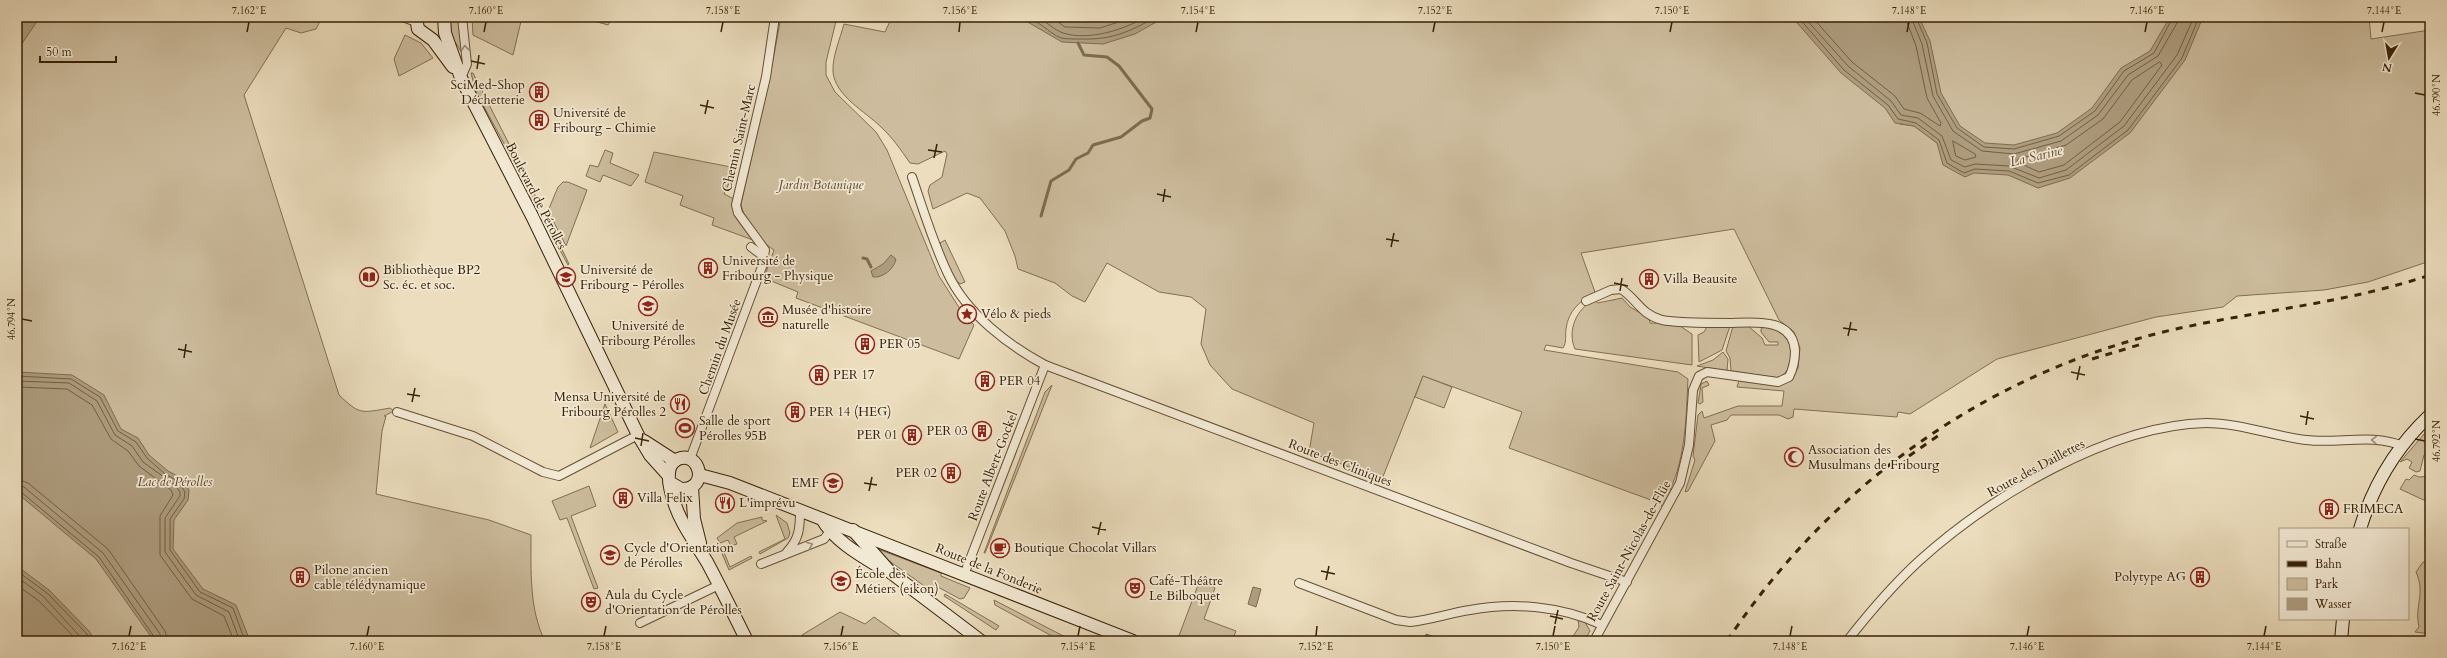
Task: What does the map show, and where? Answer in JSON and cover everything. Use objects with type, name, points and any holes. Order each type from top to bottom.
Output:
[{"type":"main road","points":[[416,19],[418,28],[428,34],[460,78]]},
{"type":"main road","points":[[428,34],[435,33],[444,21]]},
{"type":"main road","points":[[444,21],[460,78]]},
{"type":"main road","name":"Boulevard de Pérolles","points":[[460,78],[534,222],[638,434]]},
{"type":"main road","points":[[2360,528],[2376,488],[2390,463],[2430,416]]},
{"type":"main road","points":[[638,434],[652,448],[675,461]]},
{"type":"main road","points":[[638,434],[650,454],[670,479],[681,489],[692,488],[697,483],[700,475],[698,466],[690,459],[682,458],[675,461],[669,468],[670,479],[677,511],[707,562],[747,641]]},
{"type":"main road","points":[[700,475],[730,483],[822,519],[869,560],[890,572],[981,641]]},
{"type":"main road","points":[[692,488],[695,529],[707,562]]},
{"type":"main road","name":"Route de la Fonderie","points":[[832,528],[853,530],[1133,641]]},
{"type":"main road","points":[[853,530],[890,572]]},
{"type":"main road","points":[[2341,641],[2343,620]]},
{"type":"street","points":[[403,17],[416,19]]},
{"type":"street","points":[[460,78],[467,64],[462,17]]},
{"type":"street","name":"Chemin Saint-Marc","points":[[763,256],[765,250],[763,246],[738,213],[736,205],[766,77],[775,17]]},
{"type":"street","name":"Route des Cliniques","points":[[912,177],[949,276],[967,304],[1011,344],[1045,365],[1571,563],[1627,582]]},
{"type":"street","points":[[751,247],[763,256]]},
{"type":"street","name":"Chemin du Musée","points":[[690,459],[740,328],[763,264],[763,256]]},
{"type":"street","name":"Route Saint-Nicolas-de-Flüe","points":[[1586,301],[1611,290],[1621,289],[1643,311],[1662,320],[1732,323],[1753,321],[1772,324],[1785,329],[1792,337],[1794,346],[1792,372],[1784,380],[1768,381],[1707,372],[1699,376],[1693,390],[1689,445],[1680,483],[1594,641]]},
{"type":"street","name":"Route Albert-Gockel","points":[[964,575],[1045,365]]},
{"type":"street","points":[[397,412],[473,436],[543,472],[559,476],[638,434]]},
{"type":"street","name":"Route des Daillettes","points":[[1847,641],[1866,616],[1919,561],[1994,503],[2075,457],[2145,431],[2206,423],[2249,428],[2307,440],[2384,440],[2403,446]]},
{"type":"street","points":[[786,553],[796,541],[800,531],[800,511]]},
{"type":"street","points":[[761,564],[824,539],[832,528]]},
{"type":"street","points":[[1299,582],[1403,621],[1422,621],[1472,609],[1504,606],[1552,609],[1576,614],[1602,625]]},
{"type":"street","points":[[640,623],[719,585]]},
{"type":"green space","name":"Lac de Pérolles","points":[[17,17],[322,17],[316,29],[301,33],[286,28],[244,95],[339,395],[352,406],[362,411],[390,408],[394,411],[384,416],[386,416],[382,431],[376,494],[489,520],[531,535],[532,589],[536,616],[545,641],[17,641]]},
{"type":"green space","points":[[450,17],[459,17],[463,55],[456,43],[453,45],[449,28]]},
{"type":"green space","points":[[472,17],[522,17],[513,55],[473,35]]},
{"type":"green space","points":[[580,17],[613,17],[608,25]]},
{"type":"green space","name":"Jardin Botanique","points":[[781,17],[837,17],[826,62],[826,75],[835,92],[876,132],[887,150],[939,276],[962,312],[969,311],[968,319],[974,325],[959,359],[796,298],[798,292],[764,278],[774,250],[768,246],[753,230],[745,217],[741,204],[770,76]]},
{"type":"green space","points":[[892,17],[2369,17],[2371,39],[2430,30],[2430,261],[2368,282],[2324,290],[2237,296],[2223,307],[2156,317],[1997,359],[1910,414],[1898,412],[1897,417],[1794,409],[1793,417],[1788,419],[1779,415],[1731,415],[1727,420],[1711,425],[1715,441],[1688,491],[1685,492],[1695,460],[1693,456],[1698,415],[1702,411],[1704,418],[1738,406],[1782,406],[1784,391],[1737,387],[1739,380],[1792,379],[1798,368],[1800,348],[1794,332],[1779,320],[1734,229],[1581,253],[1595,292],[1584,299],[1569,317],[1563,348],[1546,345],[1544,350],[1678,372],[1688,379],[1686,422],[1682,450],[1670,490],[1673,492],[1664,508],[1659,503],[1509,448],[1522,412],[1423,376],[1382,479],[1309,452],[1314,423],[1232,389],[1210,365],[1201,344],[1206,309],[1191,297],[1159,292],[1107,263],[1085,302],[1072,296],[1055,283],[1018,269],[1015,256],[1005,231],[980,198],[967,193],[933,209],[928,191],[930,185],[942,177],[947,154],[945,151],[918,164],[910,163],[889,135],[845,96],[835,81],[833,66],[844,24],[885,32]],"holes":[[[1900,124],[1933,124],[1937,143],[1914,126]]]},
{"type":"green space","points":[[405,35],[421,43],[433,58],[399,76],[394,59]]},
{"type":"green space","points":[[471,73],[473,73],[541,207],[539,208],[476,92]]},
{"type":"green space","points":[[605,150],[613,153],[610,163],[639,175],[631,186],[603,175],[600,182],[586,176],[590,165],[598,167]]},
{"type":"green space","points":[[654,152],[736,168],[724,194],[734,199],[753,240],[712,225],[714,218],[680,205],[683,196],[645,182]]},
{"type":"green space","points":[[563,182],[568,182],[587,190],[566,246],[548,211],[558,187]]},
{"type":"green space","points":[[547,218],[569,264],[568,265],[547,226]]},
{"type":"green space","points":[[945,240],[965,282],[960,284],[956,281],[950,271],[940,243]]},
{"type":"green space","points":[[1622,298],[1630,307],[1649,318],[1650,323],[1677,324],[1692,334],[1692,365],[1575,349],[1572,335],[1573,328],[1582,309],[1594,300],[1598,303]]},
{"type":"green space","points":[[1708,325],[1730,326],[1722,350],[1699,362],[1698,335],[1704,332]]},
{"type":"green space","points":[[1733,326],[1748,326],[1762,338],[1765,345],[1778,345],[1778,342],[1769,342],[1761,332],[1761,329],[1764,327],[1776,329],[1782,332],[1790,343],[1792,356],[1788,369],[1784,374],[1778,378],[1731,371],[1730,358],[1726,351]]},
{"type":"green space","points":[[1723,352],[1728,359],[1727,371],[1697,366],[1713,360]]},
{"type":"green space","points":[[1423,376],[1452,387],[1444,408],[1415,397]]},
{"type":"green space","points":[[1707,381],[1709,385],[1702,388],[1703,402],[1700,404],[1698,403],[1701,384]]},
{"type":"green space","points":[[1052,385],[985,553],[984,553],[1045,392]]},
{"type":"green space","points":[[605,404],[618,432],[590,448]]},
{"type":"green space","points":[[2430,427],[2430,454],[2424,455],[2420,471],[2416,472],[2409,468],[2412,462],[2407,459],[2400,462]]},
{"type":"green space","points":[[2414,475],[2419,477],[2430,476],[2430,503],[2400,489],[2406,479],[2409,480]]},
{"type":"green space","points":[[589,486],[596,506],[571,516],[598,588],[594,589],[567,518],[560,520],[552,501]]},
{"type":"green space","points":[[776,515],[787,523],[790,533],[788,538],[760,554],[759,552],[785,539]]},
{"type":"green space","points":[[762,517],[762,520],[767,521],[734,537],[737,544],[731,546],[728,540],[720,543],[717,538],[737,523]]},
{"type":"green space","points":[[875,548],[941,573],[941,576],[970,588],[964,598],[960,599],[936,586],[934,593],[874,550]]},
{"type":"green space","points":[[723,550],[730,567],[751,556],[752,558],[729,570],[721,551]]},
{"type":"green space","points":[[2423,562],[2430,562],[2430,634],[2415,632],[2419,627],[2418,613],[2420,594],[2419,580],[2416,572]]},
{"type":"green space","points":[[1208,583],[1215,588],[1204,619],[1236,631],[1232,641],[1177,641],[1198,585]]},
{"type":"green space","points":[[945,594],[999,626],[996,630],[944,596]]},
{"type":"green space","points":[[994,600],[1073,641],[1061,641],[995,605]]},
{"type":"green space","points":[[840,612],[865,624],[874,617],[908,641],[805,641],[802,635]]},
{"type":"green space","points":[[1578,619],[1585,622],[1590,631],[1584,641],[1570,641],[1579,627]]},
{"type":"water","points":[[17,17],[40,17],[17,51]]},
{"type":"water","points":[[1009,17],[1165,17],[1135,34],[1103,44],[1062,42],[1026,21]]},
{"type":"water","name":"La Sarine","points":[[1792,17],[1919,17],[1930,41],[1941,93],[1960,126],[1985,143],[2014,145],[2057,133],[2092,108],[2121,68],[2150,51],[2170,17],[2203,17],[2185,60],[2130,133],[2070,178],[2038,188],[2008,175],[1974,173],[1965,177],[1943,165],[1937,143],[1914,126],[1895,123],[1885,108],[1841,73]]},
{"type":"water","points":[[891,255],[896,259],[893,266],[888,272],[881,276],[873,277],[871,271],[883,264]]},
{"type":"water","name":"Lac de Pérolles","points":[[17,372],[72,375],[104,395],[121,429],[138,438],[149,455],[168,471],[181,478],[189,490],[188,500],[174,520],[173,549],[203,589],[236,605],[250,641],[154,641],[96,559],[17,493]]},
{"type":"water","points":[[17,566],[49,590],[90,632],[94,641],[17,641]]},
{"type":"water","points":[[1253,587],[1261,589],[1256,607],[1248,604]]},
{"type":"water","points":[[1426,634],[1441,639],[1440,641],[1424,641]]},
{"type":"waterway","points":[[1041,216],[1051,181],[1069,170],[1076,159],[1088,153],[1093,145],[1121,137],[1142,121],[1150,118],[1152,109],[1119,66],[1107,57],[1084,55],[1078,43]]},
{"type":"waterway","points":[[863,258],[867,259],[871,267]]},
{"type":"railway","points":[[1727,641],[1769,584],[1816,531],[1867,483],[1922,441],[1980,404],[2042,373],[2108,348],[2176,329],[2208,322],[2367,293],[2430,275]]},
{"type":"railway","points":[[2092,359],[2142,344]]},
{"type":"railway","points":[[1909,456],[1939,435]]},
{"type":"place","name":"SciMed-Shop Déchetterie","points":[[539,92]]},
{"type":"place","name":"Université de Fribourg - Chimie","points":[[539,120]]},
{"type":"place","name":"Université de Fribourg - Physique","points":[[708,268]]},
{"type":"place","name":"Bibliothèque BP2 Sc. éc. et soc.","points":[[369,277]]},
{"type":"place","name":"Université de Fribourg - Pérolles","points":[[566,277]]},
{"type":"place","name":"Villa Beausite","points":[[1649,279]]},
{"type":"place","name":"Université de Fribourg Pérolles","points":[[648,306]]},
{"type":"place","name":"Vélo & pieds","points":[[967,314]]},
{"type":"place","name":"Musée d'histoire naturelle","points":[[768,317]]},
{"type":"place","name":"PER 05","points":[[865,344]]},
{"type":"place","name":"PER 17","points":[[819,375]]},
{"type":"place","name":"PER 04","points":[[985,381]]},
{"type":"place","name":"Mensa Université de Fribourg Pérolles 2","points":[[680,404]]},
{"type":"place","name":"PER 14 (HEG)","points":[[795,412]]},
{"type":"place","name":"Salle de sport Pérolles 95B","points":[[685,428]]},
{"type":"place","name":"PER 03","points":[[982,431]]},
{"type":"place","name":"PER 01","points":[[912,435]]},
{"type":"place","name":"Association des Musulmans de Fribourg","points":[[1794,457]]},
{"type":"place","name":"PER 02","points":[[951,473]]},
{"type":"place","name":"EMF","points":[[833,483]]},
{"type":"place","name":"Villa Felix","points":[[623,498]]},
{"type":"place","name":"L'imprévu","points":[[725,503]]},
{"type":"place","name":"FRIMECA","points":[[2329,509]]},
{"type":"place","name":"Boutique Chocolat Villars","points":[[1000,548]]},
{"type":"place","name":"Cycle d'Orientation de Pérolles","points":[[610,555]]},
{"type":"place","name":"Pilone ancien cable télédynamique","points":[[300,577]]},
{"type":"place","name":"Polytype AG","points":[[2200,577]]},
{"type":"place","name":"École des Métiers (eikon)","points":[[841,581]]},
{"type":"place","name":"Café-Théâtre Le Bilboquet","points":[[1135,588]]},
{"type":"place","name":"Aula du Cycle d'Orientation de Pérolles","points":[[591,602]]}]
